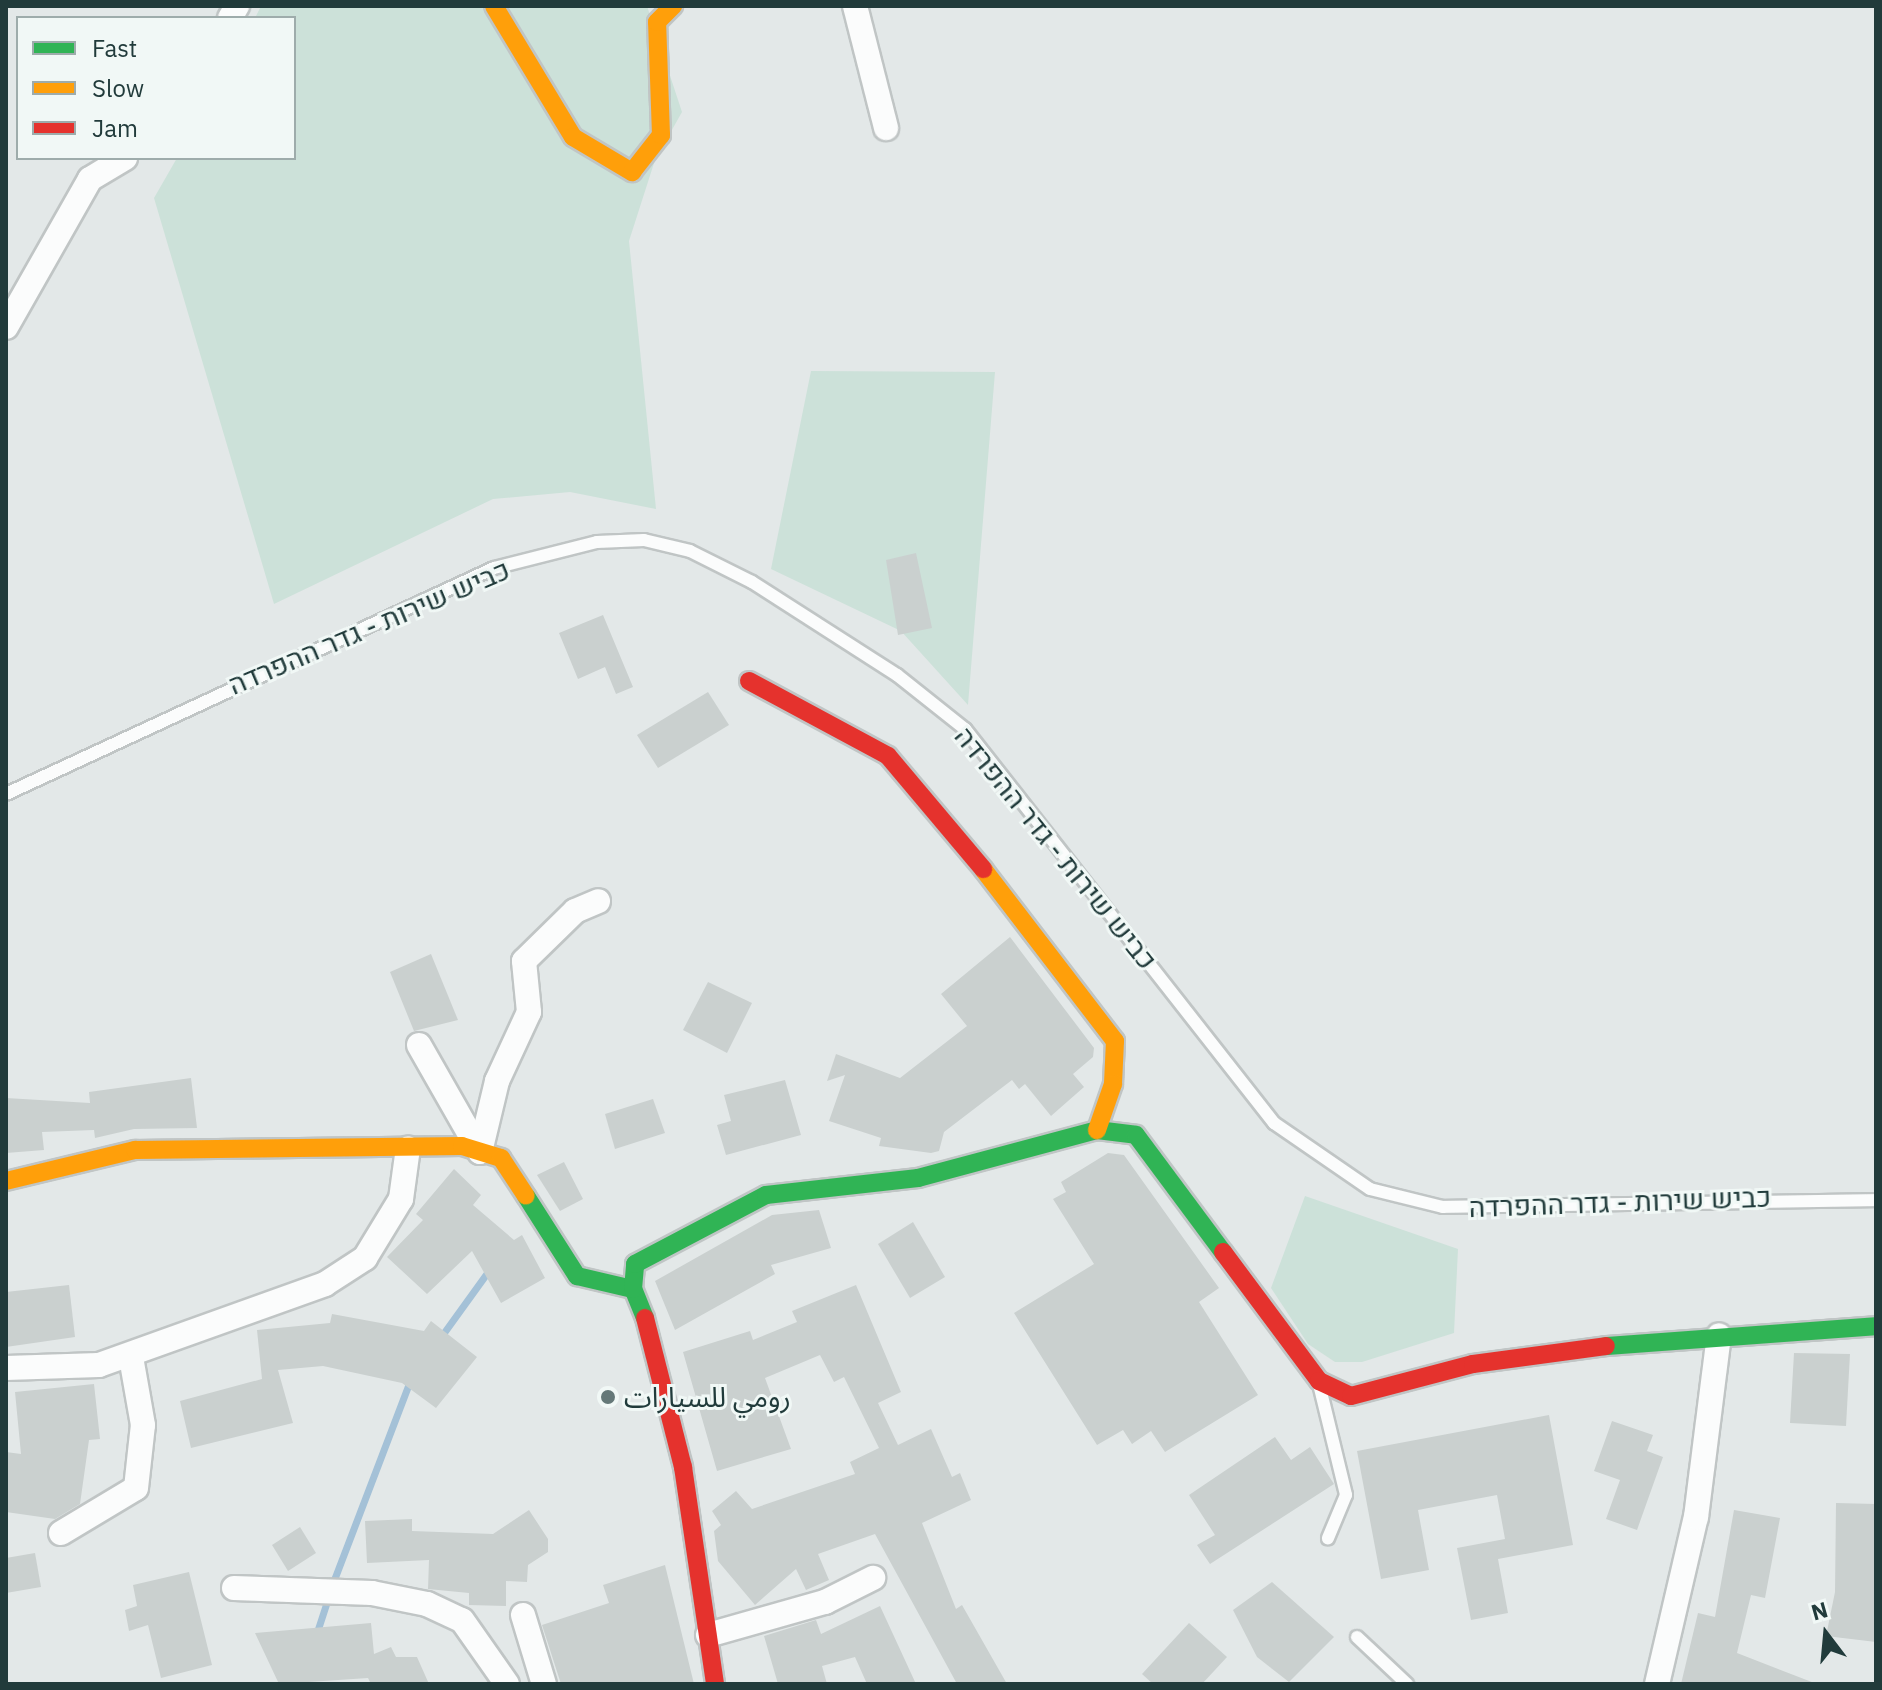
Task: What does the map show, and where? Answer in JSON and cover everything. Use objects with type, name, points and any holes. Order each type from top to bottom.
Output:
[{"type":"street","points":[[494,6],[573,137],[632,172],[661,135],[657,22],[673,6]]},
{"type":"street","points":[[855,6],[886,128]]},
{"type":"street","points":[[6,327],[90,179],[122,160]]},
{"type":"street","points":[[749,681],[888,756],[994,881],[1115,1041],[1113,1084],[1097,1130]]},
{"type":"street","points":[[480,1152],[497,1081],[529,1012],[524,961],[575,911],[598,901]]},
{"type":"street","points":[[419,1045],[480,1152]]},
{"type":"street","points":[[715,1684],[680,1452],[657,1347],[633,1289],[635,1264],[766,1195],[918,1178],[1097,1130],[1136,1135],[1319,1381],[1351,1396],[1473,1364],[1719,1335],[1876,1326]]},
{"type":"street","points":[[6,1181],[135,1150],[408,1148],[480,1152],[501,1158],[577,1276],[633,1289]]},
{"type":"street","points":[[6,1368],[99,1365],[131,1357],[325,1284],[365,1258],[401,1199],[408,1148]]},
{"type":"street","points":[[1658,1684],[1696,1517],[1719,1335]]},
{"type":"street","points":[[61,1533],[136,1488],[143,1425],[131,1357]]},
{"type":"street","points":[[708,1635],[825,1602],[873,1578]]},
{"type":"street","points":[[234,1588],[372,1593],[427,1604],[462,1620],[507,1684]]},
{"type":"street","points":[[523,1615],[544,1684]]},
{"type":"lane","name":"כביש שירות - גדר ההפרדה","points":[[6,794],[494,568],[597,542],[644,540],[690,551],[752,582],[897,675],[965,729],[1274,1123],[1370,1189],[1443,1207],[1876,1200]]},
{"type":"lane","points":[[1319,1381],[1346,1495],[1328,1538]]},
{"type":"lane","points":[[1357,1637],[1407,1684]]},
{"type":"green space","points":[[261,6],[647,6],[682,112],[655,160],[629,241],[656,509],[570,492],[493,499],[274,604],[154,198],[176,160],[296,160],[296,16],[256,16]]},
{"type":"green space","points":[[811,371],[995,372],[968,705],[901,631],[771,569]]},
{"type":"green space","points":[[1305,1196],[1458,1249],[1454,1333],[1362,1362],[1335,1362],[1308,1344],[1271,1288]]},
{"type":"building","points":[[916,553],[932,628],[898,635],[886,560]]},
{"type":"building","points":[[603,615],[633,687],[616,694],[605,667],[578,679],[559,633]]},
{"type":"building","points":[[708,692],[729,725],[658,768],[637,735]]},
{"type":"building","points":[[1010,937],[1094,1048],[1093,1057],[1073,1074],[1084,1087],[1051,1116],[1025,1084],[1019,1089],[1012,1080],[944,1132],[939,1151],[931,1153],[879,1146],[881,1138],[829,1121],[845,1075],[827,1081],[836,1054],[900,1078],[967,1026],[941,994]]},
{"type":"building","points":[[431,954],[458,1020],[414,1031],[390,972]]},
{"type":"building","points":[[708,982],[752,1003],[727,1053],[683,1030]]},
{"type":"building","points":[[191,1078],[197,1128],[134,1129],[95,1138],[94,1130],[42,1132],[44,1150],[6,1153],[6,1098],[90,1103],[89,1092]]},
{"type":"building","points":[[785,1080],[801,1135],[726,1155],[717,1125],[731,1121],[724,1095]]},
{"type":"building","points":[[653,1099],[665,1133],[615,1149],[605,1114]]},
{"type":"building","points":[[1108,1153],[1124,1155],[1219,1288],[1199,1302],[1258,1395],[1165,1452],[1151,1431],[1132,1444],[1123,1430],[1097,1445],[1014,1313],[1094,1264],[1053,1199],[1066,1192],[1061,1182]]},
{"type":"building","points":[[564,1162],[583,1199],[560,1211],[537,1175]]},
{"type":"building","points":[[454,1169],[481,1195],[473,1205],[514,1240],[522,1235],[545,1278],[501,1303],[472,1251],[427,1294],[387,1257],[423,1220],[416,1214]]},
{"type":"building","points":[[819,1210],[831,1248],[771,1265],[775,1274],[675,1330],[655,1281],[772,1215]]},
{"type":"building","points":[[913,1222],[945,1277],[910,1298],[878,1244]]},
{"type":"building","points":[[69,1285],[75,1337],[6,1347],[6,1292]]},
{"type":"building","points":[[856,1285],[901,1392],[878,1403],[898,1445],[931,1429],[952,1477],[960,1473],[971,1500],[922,1523],[956,1609],[962,1605],[1007,1684],[957,1684],[875,1534],[818,1554],[829,1580],[806,1590],[796,1569],[755,1605],[718,1561],[714,1531],[721,1525],[712,1511],[736,1491],[752,1509],[855,1474],[850,1462],[879,1448],[844,1377],[834,1382],[820,1355],[765,1378],[791,1449],[717,1471],[683,1352],[750,1331],[753,1340],[797,1322],[792,1311]]},
{"type":"building","points":[[332,1314],[424,1331],[431,1321],[477,1357],[436,1408],[402,1383],[323,1366],[278,1370],[293,1423],[191,1448],[180,1401],[262,1379],[257,1330],[330,1323]]},
{"type":"building","points":[[1794,1353],[1850,1354],[1846,1426],[1790,1423]]},
{"type":"building","points":[[94,1384],[100,1439],[89,1440],[80,1504],[55,1519],[6,1512],[6,1452],[21,1454],[15,1392]]},
{"type":"building","points":[[1549,1415],[1573,1545],[1498,1559],[1508,1613],[1471,1620],[1457,1548],[1505,1539],[1497,1495],[1418,1510],[1429,1570],[1381,1579],[1357,1451]]},
{"type":"building","points":[[1612,1421],[1653,1435],[1647,1451],[1663,1457],[1637,1530],[1606,1519],[1620,1480],[1594,1471]]},
{"type":"building","points":[[1275,1437],[1291,1460],[1310,1447],[1334,1484],[1210,1564],[1197,1545],[1215,1535],[1189,1495]]},
{"type":"building","points":[[1836,1503],[1876,1504],[1876,1642],[1826,1636],[1835,1592]]},
{"type":"building","points":[[529,1510],[548,1539],[548,1552],[528,1565],[527,1582],[506,1581],[506,1606],[469,1605],[469,1593],[428,1589],[429,1560],[367,1563],[365,1521],[412,1519],[412,1531],[493,1534]]},
{"type":"building","points":[[1734,1510],[1780,1518],[1765,1598],[1751,1595],[1737,1653],[1817,1684],[1681,1684],[1698,1613],[1715,1617]]},
{"type":"building","points":[[300,1527],[316,1553],[288,1571],[272,1545]]},
{"type":"building","points":[[35,1553],[41,1587],[6,1593],[6,1558]]},
{"type":"building","points":[[665,1565],[694,1684],[561,1684],[542,1625],[609,1603],[603,1585]]},
{"type":"building","points":[[189,1572],[212,1665],[161,1678],[148,1625],[129,1631],[125,1610],[137,1606],[133,1585]]},
{"type":"building","points":[[1272,1582],[1334,1637],[1289,1682],[1257,1657],[1233,1610]]},
{"type":"building","points":[[880,1606],[916,1684],[867,1684],[855,1657],[822,1666],[827,1684],[778,1684],[764,1636],[816,1620],[821,1634]]},
{"type":"building","points":[[371,1623],[374,1654],[391,1647],[396,1657],[417,1657],[429,1684],[371,1684],[368,1678],[279,1684],[255,1633]]},
{"type":"building","points":[[1189,1623],[1227,1657],[1202,1684],[1153,1684],[1142,1674]]},
{"type":"waterway","points":[[440,1338],[489,1270]]},
{"type":"waterway","points":[[332,1585],[410,1381]]},
{"type":"waterway","points":[[316,1635],[328,1597]]},
{"type":"traffic: fast","points":[[645,1318],[633,1289],[635,1264],[766,1195],[918,1178],[1097,1130],[1136,1135],[1223,1252]]},
{"type":"traffic: fast","points":[[526,1196],[577,1276],[633,1289]]},
{"type":"traffic: fast","points":[[1606,1346],[1876,1326]]},
{"type":"traffic: slow","points":[[494,6],[573,137],[632,172],[661,135],[657,22],[673,6]]},
{"type":"traffic: slow","points":[[983,869],[1115,1041],[1113,1084],[1097,1130]]},
{"type":"traffic: slow","points":[[6,1181],[135,1150],[462,1146],[501,1158],[526,1196]]},
{"type":"traffic: jam","points":[[749,681],[888,756],[983,869]]},
{"type":"traffic: jam","points":[[1223,1252],[1319,1381],[1351,1396],[1473,1364],[1606,1346]]},
{"type":"traffic: jam","points":[[645,1318],[683,1467],[715,1684]]},
{"type":"place","name":"رومي للسيارات","points":[[608,1397]]}]
